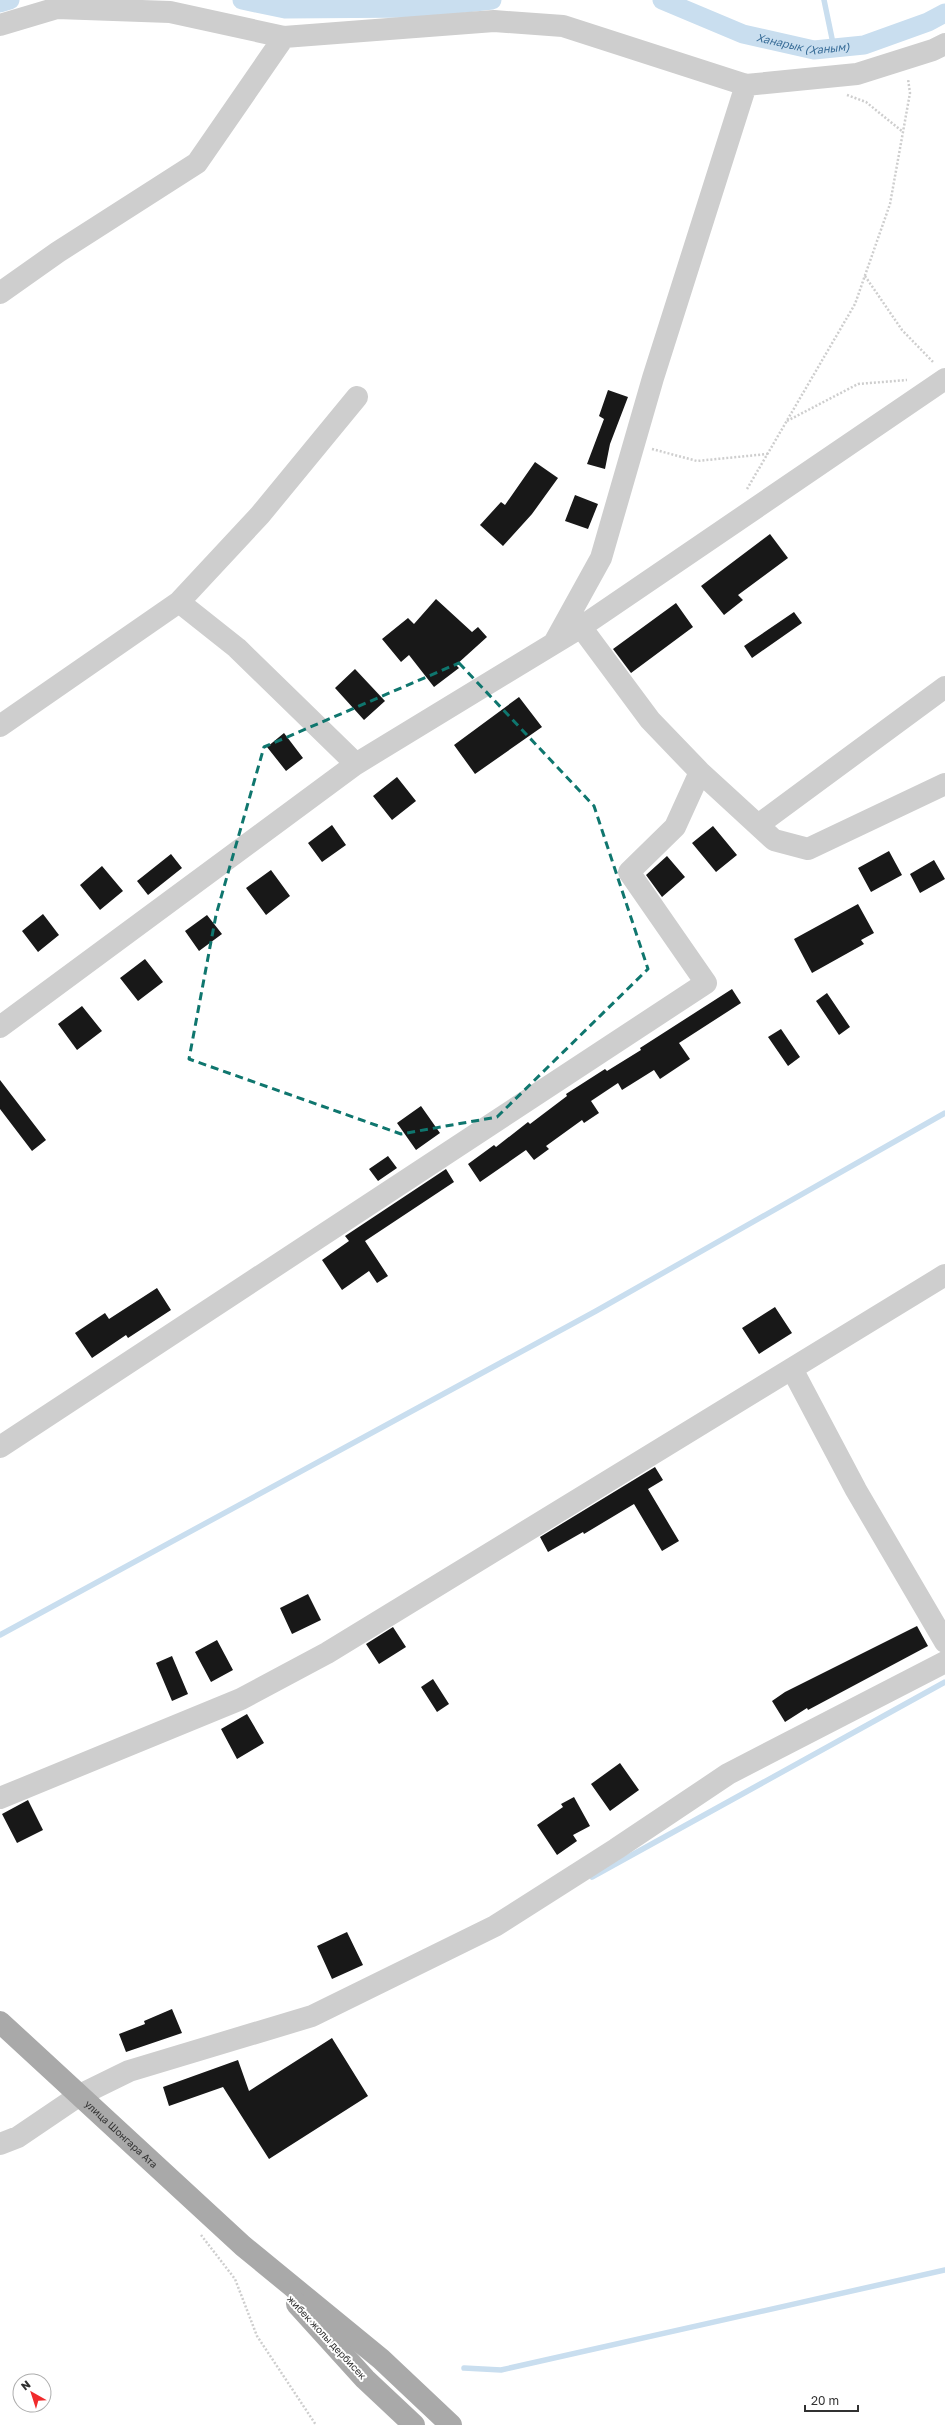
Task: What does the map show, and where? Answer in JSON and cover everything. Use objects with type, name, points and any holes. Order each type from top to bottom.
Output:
[{"type":"main road","name":"улица Шонгара Ата","points":[[0,2022],[243,2246]]},
{"type":"main road","name":"жибек жолы дербисек","points":[[243,2246],[365,2379],[414,2425]]},
{"type":"main road","points":[[243,2246],[381,2359],[452,2425]]},
{"type":"street","points":[[0,25],[57,8],[170,12],[284,37],[494,21],[563,26],[746,85],[857,74],[905,59],[945,44]]},
{"type":"street","points":[[0,293],[58,252],[197,163],[284,37]]},
{"type":"street","points":[[554,644],[601,558],[653,378],[746,85]]},
{"type":"street","points":[[0,1027],[356,764],[581,627],[942,374]]},
{"type":"street","points":[[0,726],[179,602],[260,515],[357,397]]},
{"type":"street","points":[[179,602],[238,648],[356,764]]},
{"type":"street","points":[[581,627],[650,720],[700,772],[774,840],[808,849],[945,784]]},
{"type":"street","points":[[758,826],[945,687]]},
{"type":"street","points":[[0,1447],[706,983],[629,872],[675,827],[700,772]]},
{"type":"street","points":[[0,1798],[241,1699],[327,1653],[945,1275]]},
{"type":"street","points":[[792,1369],[856,1490],[945,1642]]},
{"type":"street","points":[[0,2144],[18,2137],[80,2095],[129,2071],[312,2016],[495,1926],[616,1849],[728,1774],[945,1662]]},
{"type":"path","points":[[745,492],[855,304],[890,204],[910,93],[905,59]]},
{"type":"path","points":[[844,94],[866,102],[903,132]]},
{"type":"path","points":[[865,276],[902,330],[942,374]]},
{"type":"path","points":[[786,421],[858,384],[913,380]]},
{"type":"path","points":[[634,444],[697,462],[767,454]]},
{"type":"path","points":[[200,2233],[235,2279],[257,2336],[316,2425]]},
{"type":"highlighted area","points":[[459,663],[594,806],[648,969],[497,1117],[401,1134],[189,1059],[216,915],[264,747]]},
{"type":"building","points":[[608,390],[628,397],[610,444],[605,469],[587,464],[604,419],[599,416]]},
{"type":"building","points":[[535,462],[558,478],[532,514],[503,546],[480,525],[501,502],[505,505]]},
{"type":"building","points":[[575,495],[598,504],[588,529],[565,521]]},
{"type":"building","points":[[770,534],[788,558],[738,595],[743,600],[724,615],[701,586]]},
{"type":"building","points":[[436,599],[472,632],[478,627],[487,637],[456,665],[459,668],[434,687],[409,655],[401,662],[382,639],[408,618],[414,624]]},
{"type":"building","points":[[676,603],[693,627],[631,673],[613,649]]},
{"type":"building","points":[[794,612],[802,623],[752,658],[744,646]]},
{"type":"building","points":[[355,669],[385,701],[364,720],[335,688]]},
{"type":"building","points":[[519,697],[542,727],[475,774],[454,745]]},
{"type":"building","points":[[284,733],[303,758],[286,771],[267,747]]},
{"type":"building","points":[[397,777],[416,801],[392,820],[373,796]]},
{"type":"building","points":[[332,825],[346,845],[322,862],[308,843]]},
{"type":"building","points":[[713,826],[737,855],[716,872],[692,843]]},
{"type":"building","points":[[889,851],[902,875],[871,892],[858,868]]},
{"type":"building","points":[[171,854],[182,868],[148,895],[137,881]]},
{"type":"building","points":[[667,856],[685,877],[662,897],[646,875]]},
{"type":"building","points":[[934,860],[945,879],[920,893],[910,874]]},
{"type":"building","points":[[102,866],[123,891],[100,910],[80,885]]},
{"type":"building","points":[[271,870],[290,896],[266,915],[246,888]]},
{"type":"building","points":[[858,904],[874,933],[861,940],[864,944],[812,973],[794,939]]},
{"type":"building","points":[[43,914],[59,935],[38,952],[22,931]]},
{"type":"building","points":[[207,915],[222,934],[199,951],[185,931]]},
{"type":"building","points":[[145,959],[163,982],[138,1001],[120,978]]},
{"type":"building","points":[[732,989],[741,1003],[679,1043],[690,1059],[660,1079],[654,1070],[622,1090],[618,1083],[591,1101],[599,1113],[584,1123],[582,1120],[546,1146],[549,1149],[534,1160],[526,1150],[480,1182],[468,1164],[494,1145],[496,1147],[528,1122],[530,1124],[567,1096],[566,1094],[605,1069],[607,1071],[641,1050],[640,1048]]},
{"type":"building","points":[[827,993],[850,1027],[839,1035],[816,1001]]},
{"type":"building","points":[[82,1006],[102,1031],[77,1050],[58,1024]]},
{"type":"building","points":[[781,1029],[800,1057],[788,1066],[768,1037]]},
{"type":"building","points":[[0,1080],[46,1140],[32,1151],[0,1109]]},
{"type":"building","points":[[421,1106],[440,1133],[416,1150],[397,1123]]},
{"type":"building","points":[[388,1156],[397,1168],[378,1181],[369,1169]]},
{"type":"building","points":[[446,1169],[454,1182],[365,1241],[388,1276],[377,1283],[369,1271],[342,1290],[322,1260],[349,1241],[345,1236]]},
{"type":"building","points":[[157,1288],[171,1310],[128,1338],[126,1335],[92,1358],[75,1333],[105,1313],[109,1319]]},
{"type":"building","points":[[775,1307],[792,1333],[759,1354],[742,1328]]},
{"type":"building","points":[[655,1467],[663,1480],[648,1489],[679,1541],[662,1551],[634,1504],[584,1534],[583,1532],[548,1552],[540,1537]]},
{"type":"building","points":[[308,1594],[321,1620],[292,1634],[280,1608]]},
{"type":"building","points":[[917,1626],[928,1646],[808,1710],[807,1708],[785,1722],[772,1701],[785,1692]]},
{"type":"building","points":[[393,1627],[406,1647],[379,1664],[366,1644]]},
{"type":"building","points":[[217,1640],[233,1670],[211,1682],[195,1652]]},
{"type":"building","points":[[172,1656],[188,1694],[172,1701],[156,1663]]},
{"type":"building","points":[[433,1679],[449,1704],[437,1712],[421,1687]]},
{"type":"building","points":[[247,1714],[264,1743],[237,1759],[221,1729]]},
{"type":"building","points":[[620,1763],[639,1790],[610,1811],[591,1784]]},
{"type":"building","points":[[574,1797],[590,1826],[573,1835],[577,1841],[557,1855],[537,1825],[563,1807],[561,1804]]},
{"type":"building","points":[[28,1800],[43,1830],[17,1843],[2,1814]]},
{"type":"building","points":[[347,1932],[363,1965],[332,1979],[317,1946]]},
{"type":"building","points":[[172,2009],[182,2033],[126,2052],[119,2034],[145,2024],[144,2021]]},
{"type":"building","points":[[332,2038],[368,2096],[269,2159],[223,2087],[169,2106],[163,2087],[238,2060],[249,2091]]},
{"type":"waterway","name":"Ханарык (Ханым)","points":[[0,3],[10,0]]},
{"type":"waterway","name":"Ханарык (Ханым)","points":[[242,0],[285,9],[423,8],[492,0]]},
{"type":"waterway","name":"Ханарык (Ханым)","points":[[662,0],[743,34],[814,50],[864,45],[928,22],[945,13]]},
{"type":"waterway","points":[[824,0],[834,48]]},
{"type":"waterway","points":[[0,1635],[596,1311],[945,1113]]},
{"type":"waterway","points":[[592,1877],[945,1682]]},
{"type":"waterway","points":[[464,2368],[501,2370],[945,2270]]}]
